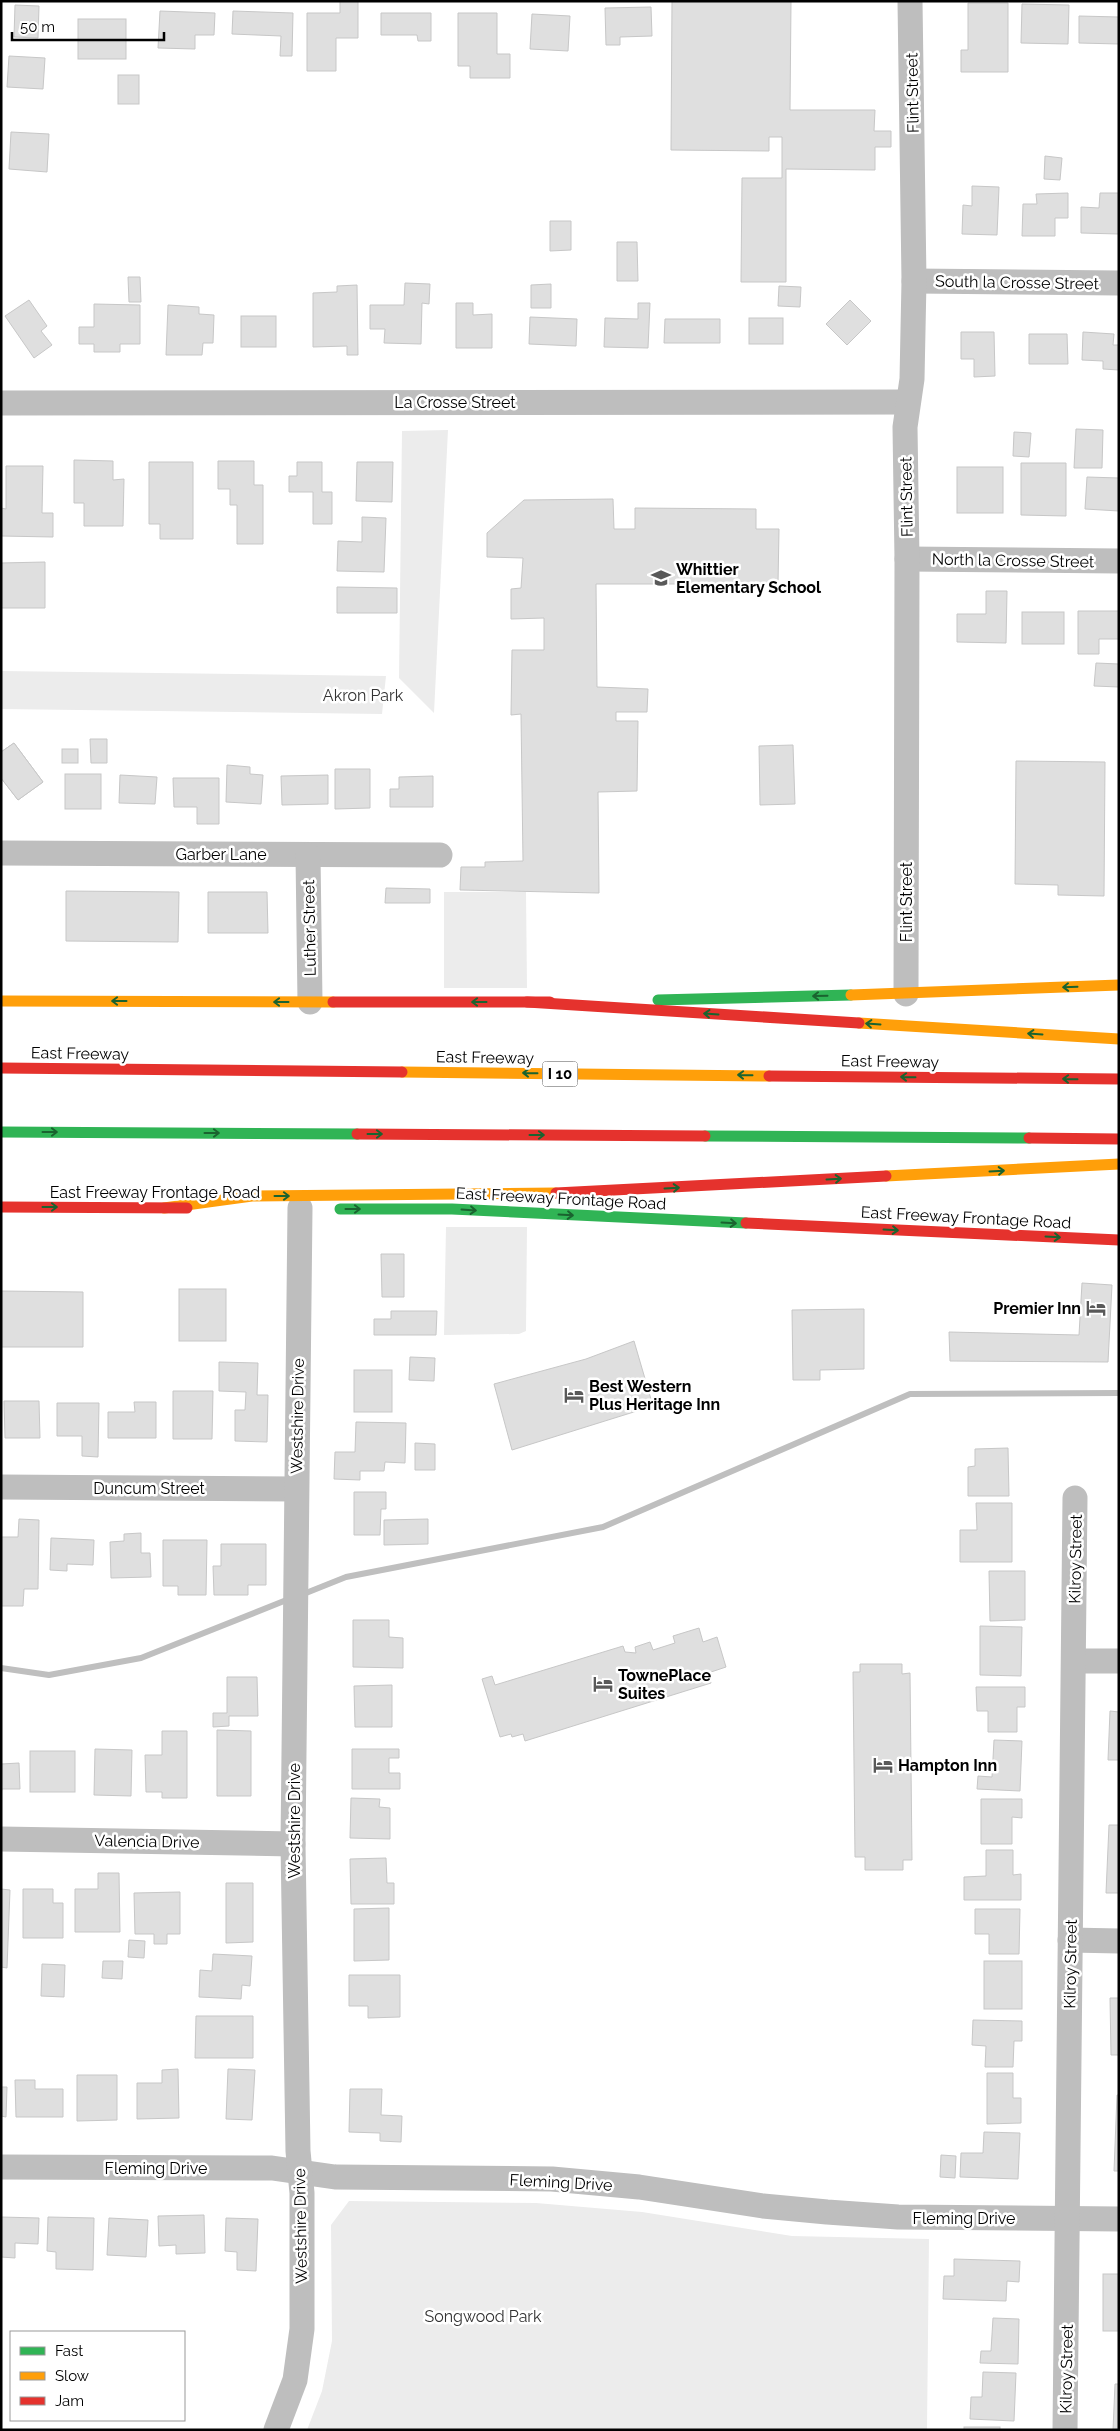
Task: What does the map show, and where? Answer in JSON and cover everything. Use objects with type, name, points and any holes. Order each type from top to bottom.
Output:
[{"type":"main road","points":[[1,1001],[527,1002],[906,994],[1119,985]]},
{"type":"main road","points":[[527,1002],[1119,1039]]},
{"type":"main road","name":"East Freeway","points":[[1,1068],[1119,1079]]},
{"type":"main road","points":[[1,1132],[1119,1139]]},
{"type":"main road","points":[[164,1208],[252,1196],[560,1193],[1119,1164]]},
{"type":"main road","name":"East Freeway Frontage Road","points":[[1,1207],[249,1208]]},
{"type":"main road","name":"East Freeway Frontage Road","points":[[328,1208],[452,1209],[1119,1240]]},
{"type":"street","name":"Flint Street","points":[[906,994],[908,559],[905,427],[912,379],[914,281],[910,1]]},
{"type":"street","name":"South la Crosse Street","points":[[914,281],[1119,283]]},
{"type":"street","name":"La Crosse Street","points":[[1,403],[908,402]]},
{"type":"street","name":"North la Crosse Street","points":[[908,559],[1119,561]]},
{"type":"street","name":"Garber Lane","points":[[1,853],[440,855]]},
{"type":"street","name":"Luther Street","points":[[308,855],[310,1002]]},
{"type":"street","name":"Westshire Drive","points":[[276,2430],[295,2380],[302,2329],[293,1844],[300,1208]]},
{"type":"street","name":"Duncum Street","points":[[1,1487],[296,1489]]},
{"type":"street","name":"Kilroy Street","points":[[1065,2430],[1075,1498]]},
{"type":"street","points":[[1074,1661],[1119,1661]]},
{"type":"street","name":"Valencia Drive","points":[[1,1839],[293,1844]]},
{"type":"street","points":[[1070,1940],[1119,1941]]},
{"type":"street","name":"Fleming Drive","points":[[1,2166],[272,2168],[335,2177],[552,2179],[639,2187],[763,2206],[898,2217],[1119,2219]]},
{"type":"green space","name":"Akron Park","points":[[448,430],[434,713],[399,678],[402,431]]},
{"type":"green space","name":"Akron Park","points":[[1,671],[386,676],[382,714],[1,709]]},
{"type":"green space","points":[[444,892],[526,892],[527,988],[444,988]]},
{"type":"green space","points":[[446,1227],[527,1227],[526,1331],[519,1334],[444,1335]]},
{"type":"green space","name":"Songwood Park","points":[[349,2201],[536,2203],[642,2212],[792,2236],[929,2239],[927,2430],[307,2430],[322,2391],[332,2341],[331,2225]]},
{"type":"building","points":[[340,1],[358,1],[358,38],[336,38],[336,71],[307,71],[307,13],[340,13]]},
{"type":"building","points":[[672,1],[791,1],[790,110],[875,110],[874,131],[891,131],[891,147],[875,147],[875,170],[786,169],[786,282],[741,282],[742,178],[782,178],[782,137],[769,137],[769,151],[671,150]]},
{"type":"building","points":[[968,3],[1008,3],[1008,72],[961,72],[961,50],[968,50]]},
{"type":"building","points":[[1022,4],[1069,5],[1068,44],[1021,43]]},
{"type":"building","points":[[15,5],[39,6],[38,38],[14,37]]},
{"type":"building","points":[[651,7],[652,36],[620,37],[620,45],[606,45],[605,8]]},
{"type":"building","points":[[160,11],[215,13],[214,35],[195,35],[195,49],[158,48]]},
{"type":"building","points":[[233,11],[293,13],[292,56],[280,56],[281,36],[232,34]]},
{"type":"building","points":[[381,13],[431,13],[431,41],[418,41],[417,35],[381,35]]},
{"type":"building","points":[[458,13],[497,13],[497,54],[510,54],[510,78],[470,78],[470,66],[458,66]]},
{"type":"building","points":[[532,14],[570,16],[568,51],[530,49]]},
{"type":"building","points":[[1079,16],[1119,17],[1119,44],[1079,43]]},
{"type":"building","points":[[78,19],[126,19],[126,59],[78,59]]},
{"type":"building","points":[[9,56],[45,58],[43,89],[7,87]]},
{"type":"building","points":[[118,75],[139,75],[139,104],[118,104]]},
{"type":"building","points":[[11,132],[49,134],[47,172],[9,169]]},
{"type":"building","points":[[1045,156],[1062,158],[1060,180],[1044,179]]},
{"type":"building","points":[[972,186],[999,187],[997,235],[962,234],[963,205],[972,206]]},
{"type":"building","points":[[1068,193],[1068,218],[1055,218],[1055,236],[1022,236],[1023,204],[1037,204],[1036,194]]},
{"type":"building","points":[[1100,193],[1119,193],[1119,234],[1081,233],[1081,207],[1099,208]]},
{"type":"building","points":[[550,221],[571,221],[571,250],[550,251]]},
{"type":"building","points":[[617,242],[637,242],[638,281],[617,281]]},
{"type":"building","points":[[128,277],[140,277],[141,302],[129,302]]},
{"type":"building","points":[[405,283],[430,284],[429,304],[422,303],[421,344],[384,343],[385,329],[370,329],[370,305],[404,305]]},
{"type":"building","points":[[551,284],[551,308],[531,308],[531,285]]},
{"type":"building","points":[[357,285],[358,355],[347,355],[347,346],[313,347],[313,293],[337,292],[337,286]]},
{"type":"building","points":[[779,286],[801,287],[800,307],[778,306]]},
{"type":"building","points":[[29,300],[47,326],[41,331],[52,345],[34,358],[5,316]]},
{"type":"building","points":[[850,300],[871,321],[847,345],[826,324]]},
{"type":"building","points":[[456,303],[473,303],[473,315],[492,314],[492,348],[456,348]]},
{"type":"building","points":[[638,303],[650,303],[648,348],[604,347],[605,318],[638,319]]},
{"type":"building","points":[[94,304],[140,305],[140,344],[120,344],[120,352],[94,352],[94,344],[79,344],[79,327],[94,327]]},
{"type":"building","points":[[168,305],[199,307],[199,314],[214,315],[213,343],[203,343],[202,355],[166,355]]},
{"type":"building","points":[[241,316],[276,316],[276,347],[241,347]]},
{"type":"building","points":[[530,317],[577,319],[576,346],[529,344]]},
{"type":"building","points":[[749,318],[783,318],[783,344],[749,344]]},
{"type":"building","points":[[665,319],[720,319],[720,343],[664,343]]},
{"type":"building","points":[[961,332],[994,332],[995,376],[974,377],[974,359],[961,359]]},
{"type":"building","points":[[1083,332],[1114,334],[1113,345],[1119,345],[1119,370],[1103,369],[1103,361],[1082,360]]},
{"type":"building","points":[[1029,334],[1067,334],[1068,364],[1029,364]]},
{"type":"building","points":[[1076,429],[1103,430],[1102,468],[1074,468]]},
{"type":"building","points":[[1014,432],[1031,433],[1029,457],[1013,456]]},
{"type":"building","points":[[74,460],[113,461],[113,480],[124,479],[123,526],[84,526],[84,503],[74,503]]},
{"type":"building","points":[[218,461],[254,461],[254,485],[263,485],[263,544],[237,544],[237,505],[230,505],[230,489],[218,489]]},
{"type":"building","points":[[149,462],[193,462],[193,539],[160,539],[160,524],[149,524]]},
{"type":"building","points":[[297,462],[322,462],[322,492],[332,492],[332,524],[313,524],[313,492],[289,492],[289,476],[297,476]]},
{"type":"building","points":[[357,462],[393,462],[392,502],[356,501]]},
{"type":"building","points":[[1021,463],[1066,463],[1066,516],[1021,515]]},
{"type":"building","points":[[6,466],[43,466],[42,513],[53,513],[53,537],[1,536],[1,508],[6,509]]},
{"type":"building","points":[[957,467],[1003,467],[1003,513],[957,513]]},
{"type":"building","points":[[1087,477],[1119,478],[1119,511],[1085,509]]},
{"type":"building","points":[[613,499],[614,529],[635,529],[635,508],[756,509],[756,529],[779,529],[778,584],[596,584],[597,687],[648,689],[647,712],[616,712],[616,721],[638,721],[637,791],[598,792],[599,893],[460,890],[461,867],[485,867],[485,862],[523,861],[521,714],[511,715],[512,650],[544,650],[544,618],[511,619],[511,589],[521,588],[523,558],[487,557],[487,533],[524,500]]},
{"type":"building","points":[[362,517],[386,518],[384,572],[337,571],[338,541],[362,542]]},
{"type":"building","points":[[45,562],[45,608],[1,608],[1,563]]},
{"type":"building","points":[[337,587],[397,588],[397,613],[337,613]]},
{"type":"building","points":[[986,591],[1007,591],[1006,643],[957,642],[957,614],[986,614]]},
{"type":"building","points":[[1078,611],[1119,611],[1119,639],[1099,639],[1099,654],[1078,654]]},
{"type":"building","points":[[1022,612],[1064,612],[1064,644],[1022,644]]},
{"type":"building","points":[[1096,663],[1119,664],[1119,687],[1094,686]]},
{"type":"building","points":[[90,739],[107,739],[107,763],[91,763]]},
{"type":"building","points":[[14,743],[43,782],[18,800],[1,778],[1,752]]},
{"type":"building","points":[[14,743],[43,782],[18,800],[1,778],[1,752]]},
{"type":"building","points":[[793,745],[795,804],[760,805],[759,746]]},
{"type":"building","points":[[62,749],[78,749],[78,763],[62,763]]},
{"type":"building","points":[[1016,761],[1105,762],[1104,896],[1058,895],[1058,885],[1015,884]]},
{"type":"building","points":[[227,765],[250,767],[250,774],[263,775],[261,804],[226,802]]},
{"type":"building","points":[[335,769],[370,769],[370,808],[335,809]]},
{"type":"building","points":[[65,774],[101,774],[101,809],[65,809]]},
{"type":"building","points":[[120,775],[157,777],[155,804],[119,803]]},
{"type":"building","points":[[328,775],[328,804],[282,805],[281,776]]},
{"type":"building","points":[[433,776],[433,807],[390,807],[390,789],[399,789],[399,777]]},
{"type":"building","points":[[173,778],[219,778],[219,824],[197,824],[197,807],[174,807]]},
{"type":"building","points":[[386,888],[430,889],[430,903],[385,903]]},
{"type":"building","points":[[66,891],[179,892],[178,942],[66,941]]},
{"type":"building","points":[[208,892],[267,892],[268,933],[208,933]]},
{"type":"building","points":[[381,1254],[404,1254],[404,1297],[382,1297]]},
{"type":"building","name":"Premier Inn","points":[[1082,1283],[1112,1285],[1108,1362],[950,1361],[949,1332],[1079,1335]]},
{"type":"building","points":[[179,1289],[226,1289],[226,1341],[179,1341]]},
{"type":"building","points":[[1,1291],[83,1292],[83,1347],[1,1347]]},
{"type":"building","points":[[864,1309],[864,1369],[820,1370],[820,1380],[793,1380],[792,1310]]},
{"type":"building","points":[[391,1311],[437,1311],[436,1335],[374,1335],[374,1319],[391,1319]]},
{"type":"building","name":"Best Western Plus Heritage Inn","points":[[634,1341],[653,1406],[512,1450],[494,1384],[586,1359]]},
{"type":"building","points":[[410,1357],[435,1358],[434,1381],[409,1380]]},
{"type":"building","points":[[219,1362],[258,1363],[257,1395],[268,1395],[267,1442],[235,1441],[235,1410],[245,1410],[246,1392],[219,1391]]},
{"type":"building","points":[[354,1370],[392,1370],[392,1412],[354,1412]]},
{"type":"building","points":[[173,1391],[213,1391],[212,1439],[173,1439]]},
{"type":"building","points":[[4,1401],[39,1401],[40,1438],[5,1438]]},
{"type":"building","points":[[134,1402],[156,1402],[156,1438],[108,1438],[108,1412],[135,1412]]},
{"type":"building","points":[[57,1403],[99,1403],[98,1457],[82,1456],[82,1436],[57,1436]]},
{"type":"building","points":[[356,1422],[406,1423],[405,1463],[385,1462],[384,1471],[360,1471],[360,1480],[334,1479],[335,1452],[355,1452]]},
{"type":"building","points":[[415,1443],[435,1444],[435,1470],[415,1470]]},
{"type":"building","points":[[1008,1448],[1009,1496],[968,1496],[968,1467],[975,1466],[975,1449]]},
{"type":"building","points":[[354,1492],[386,1492],[386,1509],[381,1509],[380,1535],[354,1535]]},
{"type":"building","points":[[976,1503],[1012,1503],[1012,1562],[960,1562],[960,1530],[977,1530]]},
{"type":"building","points":[[19,1519],[39,1520],[38,1589],[24,1589],[23,1606],[1,1606],[1,1537],[18,1537]]},
{"type":"building","points":[[428,1519],[428,1544],[384,1545],[384,1520]]},
{"type":"building","points":[[141,1533],[141,1553],[150,1553],[151,1577],[111,1578],[110,1542],[124,1541],[124,1534]]},
{"type":"building","points":[[51,1538],[94,1540],[93,1565],[67,1564],[67,1571],[50,1570]]},
{"type":"building","points":[[163,1540],[207,1540],[206,1595],[178,1595],[178,1586],[163,1586]]},
{"type":"building","points":[[221,1544],[266,1544],[266,1585],[248,1585],[248,1595],[214,1595],[213,1566],[221,1566]]},
{"type":"building","points":[[989,1571],[1025,1571],[1025,1620],[990,1621]]},
{"type":"building","points":[[353,1620],[389,1620],[389,1637],[403,1638],[403,1668],[353,1667]]},
{"type":"building","points":[[980,1626],[1022,1627],[1021,1676],[980,1675]]},
{"type":"building","name":"TownePlace Suites","points":[[699,1628],[703,1642],[717,1637],[726,1667],[708,1673],[711,1683],[525,1741],[523,1734],[512,1737],[511,1734],[500,1737],[482,1679],[492,1676],[495,1685],[623,1646],[625,1652],[636,1653],[635,1647],[650,1642],[653,1650],[675,1643],[673,1636]]},
{"type":"building","name":"Hampton Inn","points":[[860,1664],[902,1664],[902,1674],[910,1673],[912,1860],[903,1860],[903,1870],[865,1870],[865,1857],[855,1857],[853,1672],[860,1672]]},
{"type":"building","points":[[227,1677],[257,1677],[258,1716],[229,1716],[229,1726],[213,1727],[213,1713],[227,1713]]},
{"type":"building","points":[[392,1685],[392,1727],[355,1727],[354,1686]]},
{"type":"building","points":[[976,1687],[1025,1687],[1025,1707],[1017,1707],[1017,1732],[988,1732],[988,1711],[977,1711]]},
{"type":"building","points":[[1110,1711],[1119,1712],[1119,1760],[1108,1760]]},
{"type":"building","points":[[217,1730],[251,1731],[251,1796],[217,1796]]},
{"type":"building","points":[[162,1731],[187,1731],[187,1798],[162,1798],[162,1792],[146,1792],[145,1755],[162,1755]]},
{"type":"building","points":[[994,1740],[1022,1741],[1020,1791],[977,1789],[978,1776],[992,1777]]},
{"type":"building","points":[[95,1749],[132,1750],[131,1796],[94,1795]]},
{"type":"building","points":[[352,1749],[399,1749],[399,1758],[389,1758],[389,1773],[400,1773],[400,1789],[352,1789]]},
{"type":"building","points":[[30,1751],[75,1751],[75,1792],[30,1792]]},
{"type":"building","points":[[19,1763],[20,1789],[2,1789],[1,1793],[1,1764]]},
{"type":"building","points":[[351,1798],[380,1799],[379,1807],[390,1808],[390,1839],[350,1838]]},
{"type":"building","points":[[981,1799],[1022,1799],[1022,1818],[1012,1817],[1012,1844],[981,1844]]},
{"type":"building","points":[[1109,1825],[1119,1825],[1119,1893],[1106,1893]]},
{"type":"building","points":[[986,1850],[1013,1850],[1013,1875],[1021,1874],[1021,1900],[964,1900],[964,1877],[986,1876]]},
{"type":"building","points":[[386,1858],[387,1883],[394,1883],[394,1904],[351,1904],[350,1859]]},
{"type":"building","points":[[98,1873],[119,1873],[120,1932],[75,1932],[75,1889],[98,1889]]},
{"type":"building","points":[[226,1883],[253,1883],[253,1942],[226,1943]]},
{"type":"building","points":[[1,1889],[10,1890],[7,1968],[1,1967]]},
{"type":"building","points":[[23,1889],[53,1889],[53,1903],[63,1903],[63,1938],[23,1938]]},
{"type":"building","points":[[180,1892],[180,1934],[167,1934],[167,1944],[154,1944],[154,1934],[135,1934],[134,1893]]},
{"type":"building","points":[[389,1908],[389,1960],[354,1961],[354,1909]]},
{"type":"building","points":[[975,1909],[1020,1909],[1019,1954],[989,1954],[989,1934],[975,1934]]},
{"type":"building","points":[[129,1940],[145,1941],[144,1958],[128,1957]]},
{"type":"building","points":[[213,1954],[252,1956],[250,1986],[242,1985],[241,1999],[199,1997],[200,1970],[212,1971]]},
{"type":"building","points":[[103,1961],[123,1961],[122,1979],[102,1978]]},
{"type":"building","points":[[984,1961],[1022,1961],[1022,2009],[984,2009]]},
{"type":"building","points":[[42,1964],[65,1965],[64,1997],[41,1996]]},
{"type":"building","points":[[349,1975],[400,1975],[400,2017],[368,2018],[368,2006],[349,2006]]},
{"type":"building","points":[[1110,1998],[1119,1998],[1119,2055],[1111,2055]]},
{"type":"building","points":[[196,2016],[253,2016],[253,2058],[195,2058]]},
{"type":"building","points":[[973,2020],[1022,2021],[1022,2041],[1014,2041],[1013,2067],[985,2067],[986,2046],[972,2045]]},
{"type":"building","points":[[178,2069],[179,2118],[137,2119],[137,2083],[162,2083],[162,2070]]},
{"type":"building","points":[[228,2069],[255,2070],[252,2120],[226,2119]]},
{"type":"building","points":[[987,2073],[1013,2073],[1013,2098],[1021,2098],[1021,2123],[987,2124]]},
{"type":"building","points":[[77,2075],[117,2075],[117,2120],[77,2121]]},
{"type":"building","points":[[15,2080],[35,2080],[35,2089],[63,2089],[63,2117],[16,2117]]},
{"type":"building","points":[[1,2087],[7,2087],[6,2117],[1,2116]]},
{"type":"building","points":[[350,2089],[382,2089],[381,2115],[402,2116],[401,2142],[380,2141],[380,2133],[349,2132]]},
{"type":"building","points":[[1117,2095],[1119,2095],[1119,2171],[1114,2171]]},
{"type":"building","points":[[984,2132],[1020,2133],[1018,2179],[960,2177],[961,2153],[983,2153]]},
{"type":"building","points":[[941,2155],[956,2156],[955,2178],[940,2177]]},
{"type":"building","points":[[204,2215],[205,2253],[176,2254],[176,2245],[159,2246],[158,2216]]},
{"type":"building","points":[[1,2217],[39,2218],[38,2244],[15,2243],[15,2258],[1,2257]]},
{"type":"building","points":[[48,2217],[94,2218],[93,2270],[56,2269],[56,2252],[47,2251]]},
{"type":"building","points":[[109,2218],[148,2220],[146,2257],[107,2255]]},
{"type":"building","points":[[226,2218],[258,2219],[256,2271],[237,2270],[237,2252],[225,2251]]},
{"type":"building","points":[[954,2259],[1020,2261],[1019,2282],[1007,2281],[1006,2301],[943,2299],[944,2276],[954,2276]]},
{"type":"building","points":[[1103,2274],[1119,2274],[1119,2331],[1103,2331]]},
{"type":"building","points":[[993,2318],[1019,2319],[1018,2364],[980,2363],[981,2351],[991,2351]]},
{"type":"building","points":[[983,2372],[1016,2373],[1014,2421],[970,2419],[971,2397],[982,2397]]},
{"type":"building","points":[[1115,2384],[1119,2384],[1119,2430],[1113,2430]]},
{"type":"building","points":[[964,2427],[1000,2427],[1000,2430],[964,2430]]},
{"type":"waterway","points":[[301,1595],[346,1577],[603,1527],[910,1394],[1119,1393]]},
{"type":"waterway","points":[[1,1668],[49,1675],[141,1658],[289,1599]]},
{"type":"traffic: fast","points":[[658,1000],[851,995]]},
{"type":"traffic: fast","points":[[1,1132],[357,1134]]},
{"type":"traffic: fast","points":[[705,1136],[1029,1138]]},
{"type":"traffic: fast","points":[[340,1209],[452,1209],[746,1223]]},
{"type":"traffic: slow","points":[[851,995],[1119,985]]},
{"type":"traffic: slow","points":[[1,1001],[333,1002]]},
{"type":"traffic: slow","points":[[859,1023],[1119,1039]]},
{"type":"traffic: slow","points":[[402,1072],[769,1076]]},
{"type":"traffic: slow","points":[[886,1176],[1119,1164]]},
{"type":"traffic: slow","points":[[164,1208],[252,1196],[556,1193]]},
{"type":"traffic: jam","points":[[333,1002],[550,1002]]},
{"type":"traffic: jam","points":[[527,1002],[859,1023]]},
{"type":"traffic: jam","points":[[1,1068],[402,1072]]},
{"type":"traffic: jam","points":[[769,1076],[1119,1079]]},
{"type":"traffic: jam","points":[[357,1134],[705,1136]]},
{"type":"traffic: jam","points":[[1029,1138],[1119,1139]]},
{"type":"traffic: jam","points":[[556,1193],[886,1176]]},
{"type":"traffic: jam","points":[[1,1207],[187,1208]]},
{"type":"traffic: jam","points":[[746,1223],[1119,1240]]},
{"type":"place","name":"Whittier Elementary School","points":[[661,578]]},
{"type":"place","name":"Premier Inn","points":[[1096,1308]]},
{"type":"place","name":"Best Western Plus Heritage Inn","points":[[574,1395]]},
{"type":"place","name":"TownePlace Suites","points":[[603,1684]]},
{"type":"place","name":"Hampton Inn","points":[[883,1765]]}]
